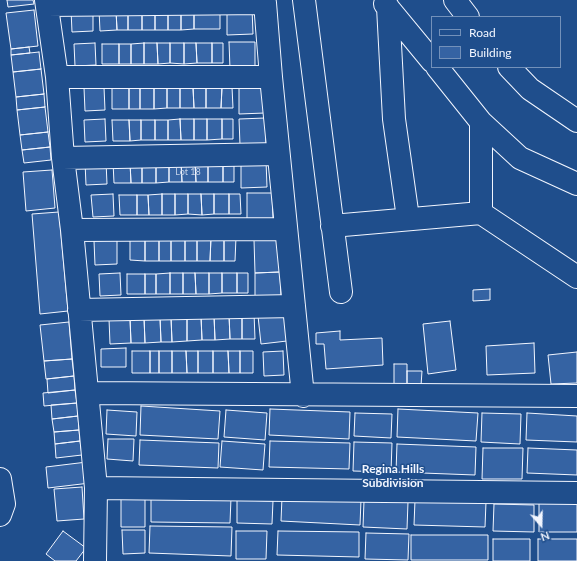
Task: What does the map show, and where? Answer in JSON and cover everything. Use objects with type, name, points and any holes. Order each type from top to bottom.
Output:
[{"type":"main road","points":[[304,0],[341,292]]},
{"type":"main road","points":[[455,0],[467,16]]},
{"type":"main road","points":[[95,561],[96,488],[88,394],[78,310],[72,230],[63,158],[57,77],[47,3],[265,2],[278,154],[303,396]]},
{"type":"main road","points":[[385,4],[394,118],[408,218]]},
{"type":"main road","points":[[385,4],[431,60]]},
{"type":"main road","points":[[438,68],[481,122],[520,158],[577,184]]},
{"type":"main road","points":[[510,68],[530,89],[577,121]]},
{"type":"main road","points":[[57,77],[271,77]]},
{"type":"main road","points":[[481,122],[481,213]]},
{"type":"main road","points":[[63,158],[278,154]]},
{"type":"main road","points":[[332,226],[408,218],[481,213],[577,277]]},
{"type":"main road","points":[[72,230],[286,229]]},
{"type":"main road","points":[[78,310],[294,306]]},
{"type":"main road","points":[[88,394],[577,396]]},
{"type":"main road","points":[[0,478],[4,504],[0,515]]},
{"type":"main road","points":[[96,488],[577,493]]},
{"type":"building","points":[[7,0],[33,0],[34,4],[8,7]]},
{"type":"building","points":[[220,8],[220,29],[194,29],[194,9]]},
{"type":"building","points":[[252,8],[253,34],[227,35],[227,9]]},
{"type":"building","points":[[93,9],[93,31],[72,32],[71,10]]},
{"type":"building","points":[[142,9],[155,9],[155,30],[142,30]]},
{"type":"building","points":[[142,9],[142,30],[128,30],[128,10]]},
{"type":"building","points":[[155,9],[168,9],[168,30],[155,30]]},
{"type":"building","points":[[168,9],[181,9],[181,30],[168,30]]},
{"type":"building","points":[[181,9],[194,9],[194,29],[181,30]]},
{"type":"building","points":[[34,10],[38,46],[11,49],[6,13]]},
{"type":"building","points":[[99,10],[116,10],[117,30],[100,31]]},
{"type":"building","points":[[116,10],[128,10],[128,30],[117,30]]},
{"type":"building","points":[[229,42],[255,42],[255,68],[230,69]]},
{"type":"building","points":[[95,43],[96,65],[75,66],[74,44]]},
{"type":"building","points":[[144,43],[157,43],[158,64],[144,64]]},
{"type":"building","points":[[144,43],[144,64],[131,64],[131,44]]},
{"type":"building","points":[[157,43],[170,43],[170,63],[158,64]]},
{"type":"building","points":[[170,43],[184,43],[184,64],[170,63]]},
{"type":"building","points":[[184,43],[196,43],[197,63],[184,64]]},
{"type":"building","points":[[196,43],[212,43],[212,63],[197,63]]},
{"type":"building","points":[[212,43],[223,43],[223,63],[212,63]]},
{"type":"building","points":[[102,44],[119,44],[119,64],[102,64]]},
{"type":"building","points":[[119,44],[131,44],[131,64],[119,64]]},
{"type":"building","points":[[29,47],[30,53],[11,55],[11,49]]},
{"type":"building","points":[[39,52],[41,69],[13,72],[11,55]]},
{"type":"building","points":[[41,69],[44,94],[16,97],[13,72]]},
{"type":"building","points":[[264,86],[265,113],[239,114],[239,87]]},
{"type":"building","points":[[104,87],[105,110],[85,111],[84,88]]},
{"type":"building","points":[[193,87],[206,87],[206,108],[194,108]]},
{"type":"building","points":[[193,87],[194,108],[180,108],[180,88]]},
{"type":"building","points":[[206,87],[222,87],[221,108],[206,108]]},
{"type":"building","points":[[222,87],[232,87],[233,108],[221,108]]},
{"type":"building","points":[[112,88],[129,88],[129,109],[112,109]]},
{"type":"building","points":[[129,88],[140,88],[140,109],[129,109]]},
{"type":"building","points":[[140,88],[154,88],[154,109],[140,109]]},
{"type":"building","points":[[154,88],[167,88],[167,108],[154,109]]},
{"type":"building","points":[[167,88],[180,88],[180,108],[167,108]]},
{"type":"building","points":[[44,94],[45,107],[17,110],[16,97]]},
{"type":"building","points":[[45,107],[48,132],[20,135],[17,110]]},
{"type":"building","points":[[265,118],[266,144],[240,145],[239,119]]},
{"type":"building","points":[[105,119],[106,141],[85,142],[84,120]]},
{"type":"building","points":[[180,119],[181,140],[168,140],[168,120]]},
{"type":"building","points":[[180,119],[194,119],[194,140],[181,140]]},
{"type":"building","points":[[194,119],[207,119],[207,140],[194,140]]},
{"type":"building","points":[[207,119],[222,119],[222,139],[207,140]]},
{"type":"building","points":[[222,119],[233,119],[233,139],[222,139]]},
{"type":"building","points":[[112,120],[129,120],[130,141],[113,141]]},
{"type":"building","points":[[129,120],[141,120],[141,140],[130,141]]},
{"type":"building","points":[[141,120],[155,120],[155,140],[141,140]]},
{"type":"building","points":[[155,120],[168,120],[168,140],[155,140]]},
{"type":"building","points":[[48,132],[50,147],[22,150],[20,135]]},
{"type":"building","points":[[50,147],[51,160],[24,163],[22,150]]},
{"type":"building","points":[[266,160],[267,187],[241,188],[241,161]]},
{"type":"building","points":[[106,161],[107,184],[86,185],[85,162]]},
{"type":"building","points":[[181,161],[195,162],[196,182],[182,182]]},
{"type":"building","points":[[181,161],[182,182],[169,182],[169,162]]},
{"type":"building","points":[[208,161],[208,182],[196,182],[195,162]]},
{"type":"building","points":[[208,161],[223,161],[223,182],[208,182]]},
{"type":"building","points":[[223,161],[234,161],[234,182],[223,182]]},
{"type":"building","points":[[113,162],[130,162],[131,183],[114,183]]},
{"type":"building","points":[[130,162],[142,162],[142,183],[131,183]]},
{"type":"building","points":[[142,162],[156,162],[156,183],[142,183]]},
{"type":"building","points":[[156,162],[169,162],[169,182],[156,183]]},
{"type":"building","points":[[52,170],[55,208],[26,211],[23,172]]},
{"type":"building","points":[[247,193],[272,193],[273,219],[247,220]]},
{"type":"building","points":[[113,194],[114,216],[93,217],[91,195]]},
{"type":"building","points":[[162,194],[175,194],[175,215],[162,215]]},
{"type":"building","points":[[162,194],[162,215],[149,215],[148,195]]},
{"type":"building","points":[[175,194],[188,194],[188,214],[175,215]]},
{"type":"building","points":[[188,194],[201,194],[202,215],[188,214]]},
{"type":"building","points":[[201,194],[214,194],[214,214],[202,215]]},
{"type":"building","points":[[214,194],[229,194],[229,214],[214,214]]},
{"type":"building","points":[[229,194],[240,194],[241,214],[229,214]]},
{"type":"building","points":[[119,195],[137,195],[137,215],[120,215]]},
{"type":"building","points":[[137,195],[148,195],[149,215],[137,215]]},
{"type":"building","points":[[59,212],[68,311],[40,314],[32,214]]},
{"type":"building","points":[[130,236],[145,236],[145,261],[130,260]]},
{"type":"building","points":[[145,236],[159,236],[159,261],[145,261]]},
{"type":"building","points":[[159,236],[171,236],[171,261],[159,261]]},
{"type":"building","points":[[171,236],[185,236],[185,261],[171,261]]},
{"type":"building","points":[[185,236],[197,237],[197,261],[185,261]]},
{"type":"building","points":[[197,237],[211,237],[210,261],[197,261]]},
{"type":"building","points":[[211,237],[224,237],[224,261],[210,261]]},
{"type":"building","points":[[224,237],[236,237],[235,261],[224,261]]},
{"type":"building","points":[[279,239],[280,272],[255,273],[254,240]]},
{"type":"building","points":[[117,240],[117,264],[95,265],[94,241]]},
{"type":"building","points":[[280,272],[281,298],[255,299],[255,273]]},
{"type":"building","points":[[120,273],[121,295],[100,296],[99,274]]},
{"type":"building","points":[[170,273],[170,294],[156,294],[156,274]]},
{"type":"building","points":[[170,273],[183,273],[183,294],[170,294]]},
{"type":"building","points":[[183,273],[195,273],[196,294],[183,294]]},
{"type":"building","points":[[195,273],[209,273],[209,294],[196,294]]},
{"type":"building","points":[[209,273],[222,273],[222,293],[209,294]]},
{"type":"building","points":[[222,273],[237,273],[237,293],[222,293]]},
{"type":"building","points":[[237,273],[248,273],[248,293],[237,293]]},
{"type":"building","points":[[127,274],[145,274],[145,294],[127,294]]},
{"type":"building","points":[[145,274],[156,274],[156,294],[145,294]]},
{"type":"building","points":[[490,289],[490,300],[473,301],[473,290]]},
{"type":"building","points":[[254,313],[255,339],[242,339],[242,314]]},
{"type":"building","points":[[229,314],[230,339],[215,340],[214,315]]},
{"type":"building","points":[[229,314],[242,314],[242,339],[230,339]]},
{"type":"building","points":[[285,314],[287,341],[261,344],[258,316]]},
{"type":"building","points":[[214,315],[215,340],[202,340],[201,316]]},
{"type":"building","points":[[187,316],[187,341],[172,342],[171,317]]},
{"type":"building","points":[[187,316],[201,316],[202,340],[187,341]]},
{"type":"building","points":[[144,317],[160,317],[161,342],[145,343]]},
{"type":"building","points":[[144,317],[145,343],[131,343],[130,318]]},
{"type":"building","points":[[160,317],[171,317],[172,342],[161,342]]},
{"type":"building","points":[[130,318],[131,343],[110,344],[109,319]]},
{"type":"building","points":[[450,321],[456,370],[428,374],[423,324]]},
{"type":"building","points":[[69,322],[72,359],[44,361],[40,325]]},
{"type":"building","points":[[340,331],[340,340],[382,338],[383,365],[326,369],[324,344],[316,344],[316,333]]},
{"type":"building","points":[[534,343],[535,373],[487,375],[486,346]]},
{"type":"building","points":[[126,348],[126,367],[101,367],[101,349]]},
{"type":"building","points":[[132,351],[150,351],[150,373],[132,373]]},
{"type":"building","points":[[150,351],[159,351],[159,373],[150,373]]},
{"type":"building","points":[[159,351],[172,351],[172,373],[159,373]]},
{"type":"building","points":[[172,351],[186,351],[187,373],[172,373]]},
{"type":"building","points":[[186,351],[198,351],[198,373],[187,373]]},
{"type":"building","points":[[198,351],[213,351],[213,373],[198,373]]},
{"type":"building","points":[[213,351],[228,351],[229,373],[213,373]]},
{"type":"building","points":[[228,351],[240,351],[240,373],[229,373]]},
{"type":"building","points":[[240,351],[253,351],[253,373],[240,373]]},
{"type":"building","points":[[283,351],[284,375],[264,376],[263,352]]},
{"type":"building","points":[[577,352],[577,383],[551,384],[548,355]]},
{"type":"building","points":[[72,359],[74,376],[46,379],[44,361]]},
{"type":"building","points":[[394,364],[407,364],[407,386],[394,386]]},
{"type":"building","points":[[407,371],[422,371],[421,386],[407,386]]},
{"type":"building","points":[[74,376],[75,390],[48,393],[47,379]]},
{"type":"building","points":[[75,390],[77,403],[44,406],[43,393]]},
{"type":"building","points":[[77,403],[78,416],[52,419],[51,405]]},
{"type":"building","points":[[141,406],[220,411],[218,439],[140,435]]},
{"type":"building","points":[[270,409],[350,412],[349,439],[269,435]]},
{"type":"building","points":[[398,409],[478,413],[476,441],[397,437]]},
{"type":"building","points":[[107,410],[137,412],[136,436],[106,434]]},
{"type":"building","points":[[226,410],[267,413],[265,440],[224,437]]},
{"type":"building","points":[[355,413],[392,414],[391,438],[354,436]]},
{"type":"building","points":[[482,413],[521,414],[520,444],[481,442]]},
{"type":"building","points":[[527,413],[577,416],[577,442],[526,440]]},
{"type":"building","points":[[78,416],[79,430],[54,432],[52,419]]},
{"type":"building","points":[[79,430],[80,441],[55,444],[54,432]]},
{"type":"building","points":[[108,439],[134,439],[133,461],[107,459]]},
{"type":"building","points":[[140,440],[219,443],[218,468],[139,465]]},
{"type":"building","points":[[80,441],[82,455],[56,458],[55,444]]},
{"type":"building","points":[[222,441],[265,444],[263,470],[220,467]]},
{"type":"building","points":[[270,441],[350,443],[349,469],[269,467]]},
{"type":"building","points":[[354,442],[392,443],[391,472],[353,471]]},
{"type":"building","points":[[397,444],[476,447],[475,475],[396,472]]},
{"type":"building","points":[[483,448],[523,448],[522,479],[482,479]]},
{"type":"building","points":[[528,448],[577,450],[577,475],[527,473]]},
{"type":"building","points":[[87,462],[90,483],[48,488],[46,467]]},
{"type":"building","points":[[82,487],[84,519],[57,521],[54,489]]},
{"type":"building","points":[[151,496],[231,498],[230,523],[151,522]]},
{"type":"building","points":[[282,497],[361,500],[360,525],[281,521]]},
{"type":"building","points":[[121,499],[145,499],[145,527],[121,527]]},
{"type":"building","points":[[237,500],[273,501],[272,524],[237,523]]},
{"type":"building","points":[[415,500],[486,502],[485,527],[414,525]]},
{"type":"building","points":[[364,501],[408,502],[407,529],[363,527]]},
{"type":"building","points":[[539,503],[577,503],[577,532],[539,532]]},
{"type":"building","points":[[494,504],[534,505],[534,532],[493,531]]},
{"type":"building","points":[[150,526],[232,527],[231,556],[149,553]]},
{"type":"building","points":[[122,530],[145,530],[145,553],[123,554]]},
{"type":"building","points":[[63,531],[86,548],[76,561],[55,561],[46,554]]},
{"type":"building","points":[[236,531],[267,531],[266,559],[236,559]]},
{"type":"building","points":[[278,531],[359,532],[359,557],[277,555]]},
{"type":"building","points":[[366,533],[409,534],[408,560],[365,559]]},
{"type":"building","points":[[411,535],[488,535],[488,560],[411,560]]},
{"type":"building","points":[[493,539],[530,539],[530,561],[493,561]]},
{"type":"building","points":[[538,539],[577,539],[577,561],[538,561]]},
{"type":"district","name":"Regina Hills Subdivision","points":[[393,476]]}]
